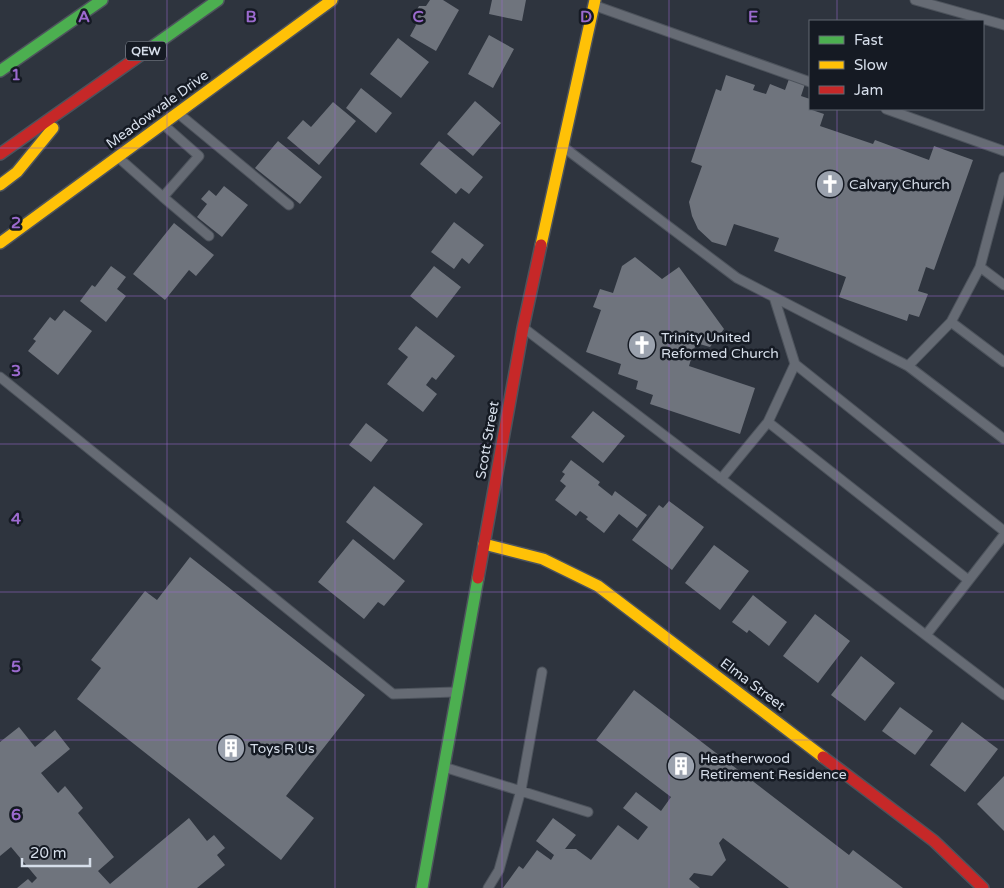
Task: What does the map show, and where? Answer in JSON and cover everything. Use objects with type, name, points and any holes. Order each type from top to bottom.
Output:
[{"type":"main road","points":[[0,70],[102,0]]},
{"type":"main road","name":"QEW","points":[[0,154],[218,0]]},
{"type":"main road","name":"Meadowvale Drive","points":[[0,243],[332,0]]},
{"type":"main road","name":"Scott Street","points":[[422,888],[523,328],[594,3]]},
{"type":"main road","points":[[0,185],[17,172],[74,102]]},
{"type":"main road","name":"Elma Street","points":[[484,544],[514,549],[576,572],[598,586],[934,841],[983,888]]},
{"type":"lane","points":[[915,0],[1004,25]]},
{"type":"lane","points":[[594,3],[809,82]]},
{"type":"lane","points":[[889,110],[1004,151]]},
{"type":"lane","points":[[177,113],[288,205]]},
{"type":"lane","points":[[162,197],[199,156],[163,124]]},
{"type":"lane","points":[[562,146],[585,161],[737,278],[908,366],[1004,439]]},
{"type":"lane","points":[[118,157],[209,236]]},
{"type":"lane","points":[[908,366],[951,322],[980,267],[1004,177]]},
{"type":"lane","points":[[980,267],[1004,285]]},
{"type":"lane","points":[[774,297],[796,364],[1004,533],[926,635]]},
{"type":"lane","points":[[951,322],[1004,362]]},
{"type":"lane","points":[[523,328],[1004,695]]},
{"type":"lane","points":[[721,479],[768,422],[796,364]]},
{"type":"lane","points":[[0,377],[393,694],[457,692]]},
{"type":"lane","points":[[768,422],[967,580]]},
{"type":"lane","points":[[488,888],[500,870],[522,790],[542,672]]},
{"type":"lane","points":[[444,767],[588,812]]},
{"type":"building","points":[[430,0],[443,0],[459,10],[436,51],[410,36],[416,25],[412,18],[419,6],[426,6]]},
{"type":"building","points":[[492,0],[526,0],[522,21],[489,14]]},
{"type":"building","points":[[489,35],[514,49],[493,88],[468,74]]},
{"type":"building","points":[[398,38],[429,62],[401,98],[370,74]]},
{"type":"building","name":"Calvary Church","points":[[726,75],[755,85],[753,90],[766,94],[770,84],[785,90],[789,79],[805,84],[801,96],[809,99],[809,110],[824,114],[820,126],[873,144],[875,140],[929,160],[934,146],[973,160],[934,270],[926,267],[918,291],[928,294],[919,317],[909,314],[907,321],[839,297],[846,277],[774,251],[779,238],[734,224],[726,246],[712,242],[698,229],[692,216],[689,202],[702,166],[691,162],[716,89],[721,91]]},
{"type":"building","points":[[361,88],[392,113],[376,133],[346,108]]},
{"type":"building","points":[[475,101],[501,123],[473,156],[447,134]]},
{"type":"building","points":[[333,102],[356,121],[319,165],[287,138],[303,120],[311,127]]},
{"type":"building","points":[[278,141],[322,177],[300,204],[255,168]]},
{"type":"building","points":[[439,141],[483,177],[469,194],[461,188],[456,194],[420,164]]},
{"type":"building","points":[[224,186],[248,205],[222,237],[197,217],[207,204],[201,199],[209,190],[216,196]]},
{"type":"building","points":[[454,222],[484,245],[469,264],[462,258],[454,269],[431,252]]},
{"type":"building","points":[[174,223],[214,255],[196,276],[189,270],[165,300],[133,274]]},
{"type":"building","name":"Trinity United Reformed Church","points":[[635,257],[662,279],[679,267],[724,329],[710,347],[696,343],[689,366],[755,388],[740,434],[650,404],[653,395],[636,389],[638,381],[618,374],[621,364],[586,352],[601,310],[593,307],[600,289],[613,293],[622,266]]},
{"type":"building","points":[[111,266],[126,277],[117,289],[126,296],[106,322],[80,301],[92,285],[95,287]]},
{"type":"building","points":[[434,266],[461,287],[437,318],[410,296]]},
{"type":"building","points":[[64,310],[92,331],[58,375],[28,351],[36,341],[33,339],[50,317],[55,321]]},
{"type":"building","points":[[416,326],[455,356],[436,380],[432,377],[426,385],[437,394],[423,412],[387,384],[408,357],[398,349]]},
{"type":"building","points":[[593,411],[625,436],[603,463],[571,437]]},
{"type":"building","points":[[366,423],[388,440],[371,462],[349,445]]},
{"type":"building","points":[[571,460],[600,482],[598,485],[612,496],[615,491],[647,515],[637,528],[619,514],[604,533],[586,519],[588,517],[580,511],[576,516],[555,500],[566,486],[560,481],[565,474],[562,472]]},
{"type":"building","points":[[374,486],[423,524],[394,560],[346,522]]},
{"type":"building","points":[[669,501],[704,527],[672,570],[632,540],[659,505],[663,508]]},
{"type":"building","points":[[353,539],[405,581],[384,606],[378,602],[364,619],[318,582]]},
{"type":"building","points":[[714,545],[749,571],[720,610],[685,583]]},
{"type":"building","name":"Toys R Us","points":[[190,557],[365,695],[286,796],[314,818],[281,860],[77,699],[101,668],[91,660],[145,591],[157,600]]},
{"type":"building","points":[[753,595],[787,622],[769,646],[749,630],[747,633],[732,622]]},
{"type":"building","points":[[815,614],[850,641],[818,683],[783,656]]},
{"type":"building","points":[[861,656],[895,683],[865,721],[831,695]]},
{"type":"building","name":"Heatherwood Retirement Residence","points":[[634,690],[849,855],[853,850],[903,888],[789,888],[723,838],[719,843],[726,860],[712,876],[694,873],[689,879],[700,888],[503,888],[519,866],[523,869],[537,850],[551,860],[554,855],[536,841],[553,818],[576,835],[565,849],[576,849],[591,860],[618,825],[638,840],[648,827],[623,808],[636,792],[661,811],[671,797],[596,740]]},
{"type":"building","points":[[900,707],[933,731],[915,755],[882,731]]},
{"type":"building","points":[[962,722],[998,749],[965,792],[930,765]]},
{"type":"building","points":[[19,727],[35,747],[55,730],[70,749],[41,773],[58,793],[65,786],[83,808],[78,813],[114,857],[98,871],[110,884],[189,818],[207,841],[214,835],[225,848],[217,855],[225,865],[197,888],[17,888],[28,879],[32,883],[37,878],[11,847],[0,856],[0,742]]},
{"type":"building","points":[[1004,776],[1004,831],[977,804]]},
{"type":"traffic: fast","points":[[0,71],[102,0]]},
{"type":"traffic: fast","points":[[149,49],[218,0]]},
{"type":"traffic: fast","points":[[422,888],[478,578]]},
{"type":"traffic: slow","points":[[0,243],[332,0]]},
{"type":"traffic: slow","points":[[541,245],[595,0]]},
{"type":"traffic: slow","points":[[0,185],[17,172],[53,128]]},
{"type":"traffic: slow","points":[[484,544],[543,559],[598,586],[823,757]]},
{"type":"traffic: jam","points":[[0,154],[149,49]]},
{"type":"traffic: jam","points":[[478,578],[523,328],[541,245]]},
{"type":"traffic: jam","points":[[823,757],[934,841],[983,888]]},
{"type":"place","name":"Calvary Church","points":[[830,184]]},
{"type":"place","name":"Trinity United Reformed Church","points":[[642,345]]},
{"type":"place","name":"Toys R Us","points":[[231,748]]},
{"type":"place","name":"Heatherwood Retirement Residence","points":[[681,766]]}]
